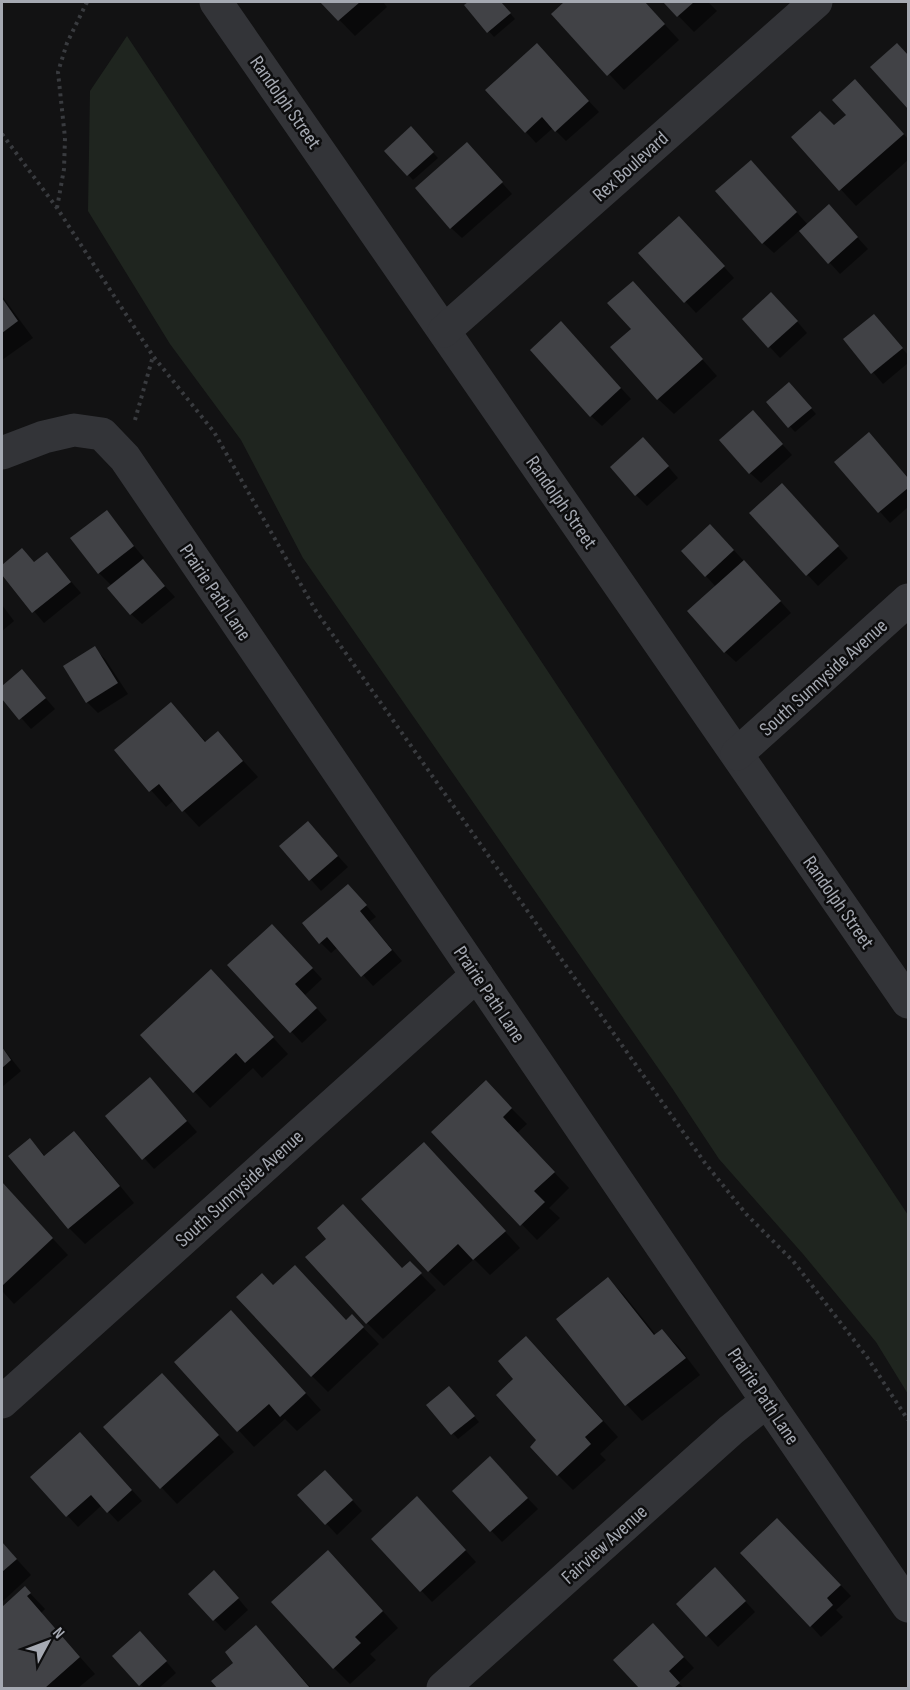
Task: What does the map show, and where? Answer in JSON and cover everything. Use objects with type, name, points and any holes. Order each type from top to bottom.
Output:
[{"type":"street","name":"Randolph Street","points":[[216,2],[909,1002]]},
{"type":"street","name":"Rex Boulevard","points":[[444,331],[816,2]]},
{"type":"street","name":"Prairie Path Lane","points":[[2,453],[44,437],[74,430],[102,434],[125,458],[909,1606]]},
{"type":"street","name":"South Sunnyside Avenue","points":[[737,754],[909,600]]},
{"type":"street","name":"South Sunnyside Avenue","points":[[2,1402],[477,975]]},
{"type":"street","name":"Fairview Avenue","points":[[443,1689],[731,1430],[767,1401]]},
{"type":"path","points":[[57,208],[64,168],[65,138],[58,72],[67,43],[87,2]]},
{"type":"path","points":[[2,135],[57,208],[153,356],[214,432],[316,611],[705,1163],[747,1215],[793,1261],[867,1357],[909,1420]]},
{"type":"path","points":[[125,458],[153,356]]},
{"type":"shaded area","points":[[127,36],[908,1215],[908,1394],[876,1342],[803,1254],[719,1159],[303,558],[241,440],[170,344],[88,211],[90,91]]},
{"type":"building","points":[[320,2],[360,2],[338,21]]},
{"type":"building","points":[[468,2],[501,2],[511,13],[487,33],[464,5]]},
{"type":"building","points":[[564,2],[645,2],[665,24],[607,76],[551,14]]},
{"type":"building","points":[[663,2],[694,2],[677,17]]},
{"type":"building","points":[[537,43],[589,101],[555,132],[542,117],[525,133],[485,90]]},
{"type":"building","points":[[897,43],[908,55],[908,109],[870,67]]},
{"type":"building","points":[[855,79],[904,134],[839,191],[791,137],[820,111],[834,125],[846,115],[832,100]]},
{"type":"building","points":[[411,126],[434,152],[407,176],[384,151]]},
{"type":"building","points":[[467,142],[503,182],[450,229],[415,188]]},
{"type":"building","points":[[751,160],[797,212],[762,244],[715,191]]},
{"type":"building","points":[[829,204],[858,237],[828,264],[799,231]]},
{"type":"building","points":[[679,216],[725,266],[684,303],[638,253]]},
{"type":"building","points":[[633,281],[703,359],[657,400],[610,347],[631,329],[607,303]]},
{"type":"building","points":[[771,292],[798,321],[768,348],[742,319]]},
{"type":"building","points":[[2,298],[18,321],[2,333]]},
{"type":"building","points":[[874,314],[903,348],[871,374],[843,339]]},
{"type":"building","points":[[561,321],[621,388],[590,417],[530,350]]},
{"type":"building","points":[[789,382],[812,408],[788,428],[766,402]]},
{"type":"building","points":[[753,410],[783,444],[749,474],[719,440]]},
{"type":"building","points":[[869,432],[908,478],[908,488],[878,513],[834,462]]},
{"type":"building","points":[[643,437],[669,466],[635,496],[610,467]]},
{"type":"building","points":[[782,483],[839,546],[806,576],[749,513]]},
{"type":"building","points":[[107,510],[134,546],[98,574],[70,538]]},
{"type":"building","points":[[710,524],[734,550],[705,577],[681,551]]},
{"type":"building","points":[[22,548],[34,562],[47,552],[71,582],[32,613],[2,575],[2,565]]},
{"type":"building","points":[[143,559],[165,586],[130,615],[107,588]]},
{"type":"building","points":[[744,560],[781,601],[724,653],[687,611]]},
{"type":"building","points":[[95,646],[118,683],[86,703],[63,666]]},
{"type":"building","points":[[22,669],[46,698],[19,720],[2,699],[2,686]]},
{"type":"building","points":[[171,702],[205,742],[218,731],[243,761],[182,812],[159,784],[149,792],[114,750]]},
{"type":"building","points":[[308,821],[338,856],[309,881],[279,846]]},
{"type":"building","points":[[348,884],[367,905],[360,911],[392,950],[361,977],[327,937],[319,944],[302,923]]},
{"type":"building","points":[[272,924],[313,968],[295,984],[317,1008],[290,1033],[227,965]]},
{"type":"building","points":[[211,969],[274,1037],[245,1063],[236,1053],[193,1093],[140,1035]]},
{"type":"building","points":[[2,1047],[11,1060],[2,1068]]},
{"type":"building","points":[[150,1077],[187,1121],[142,1160],[105,1116]]},
{"type":"building","points":[[486,1080],[512,1108],[503,1117],[555,1172],[534,1191],[545,1202],[520,1226],[431,1132]]},
{"type":"building","points":[[74,1131],[120,1186],[68,1229],[8,1156],[30,1138],[44,1156]]},
{"type":"building","points":[[424,1142],[506,1231],[473,1260],[458,1244],[428,1272],[361,1199]]},
{"type":"building","points":[[2,1182],[53,1238],[2,1286]]},
{"type":"building","points":[[343,1204],[402,1268],[410,1261],[422,1273],[366,1324],[305,1257],[326,1239],[317,1228]]},
{"type":"building","points":[[295,1265],[346,1320],[352,1314],[364,1327],[311,1377],[236,1297],[262,1273],[273,1285]]},
{"type":"building","points":[[608,1277],[654,1335],[662,1329],[686,1358],[625,1406],[556,1319]]},
{"type":"building","points":[[231,1310],[306,1393],[280,1417],[269,1404],[237,1432],[174,1362]]},
{"type":"building","points":[[526,1336],[603,1421],[585,1437],[591,1444],[557,1476],[530,1447],[536,1440],[496,1395],[513,1379],[498,1361]]},
{"type":"building","points":[[162,1373],[219,1435],[160,1489],[103,1427]]},
{"type":"building","points":[[449,1386],[475,1416],[451,1435],[426,1405]]},
{"type":"building","points":[[80,1432],[132,1490],[107,1513],[91,1495],[66,1517],[30,1477]]},
{"type":"building","points":[[490,1456],[528,1498],[490,1532],[452,1491]]},
{"type":"building","points":[[325,1470],[353,1500],[325,1525],[297,1495]]},
{"type":"building","points":[[417,1496],[466,1550],[420,1592],[371,1539]]},
{"type":"building","points":[[777,1518],[841,1585],[827,1598],[833,1605],[810,1627],[740,1553]]},
{"type":"building","points":[[2,1542],[17,1559],[2,1572]]},
{"type":"building","points":[[328,1550],[383,1611],[355,1637],[361,1643],[333,1669],[271,1602]]},
{"type":"building","points":[[715,1567],[746,1601],[706,1637],[676,1604]]},
{"type":"building","points":[[214,1570],[239,1598],[213,1621],[188,1594]]},
{"type":"building","points":[[25,1586],[31,1593],[27,1596],[80,1657],[45,1688],[2,1688],[2,1607]]},
{"type":"building","points":[[653,1623],[684,1657],[669,1671],[680,1683],[674,1688],[639,1688],[613,1660]]},
{"type":"building","points":[[256,1625],[310,1688],[217,1688],[211,1681],[233,1663],[225,1652]]},
{"type":"building","points":[[140,1631],[167,1661],[139,1686],[112,1656]]}]
